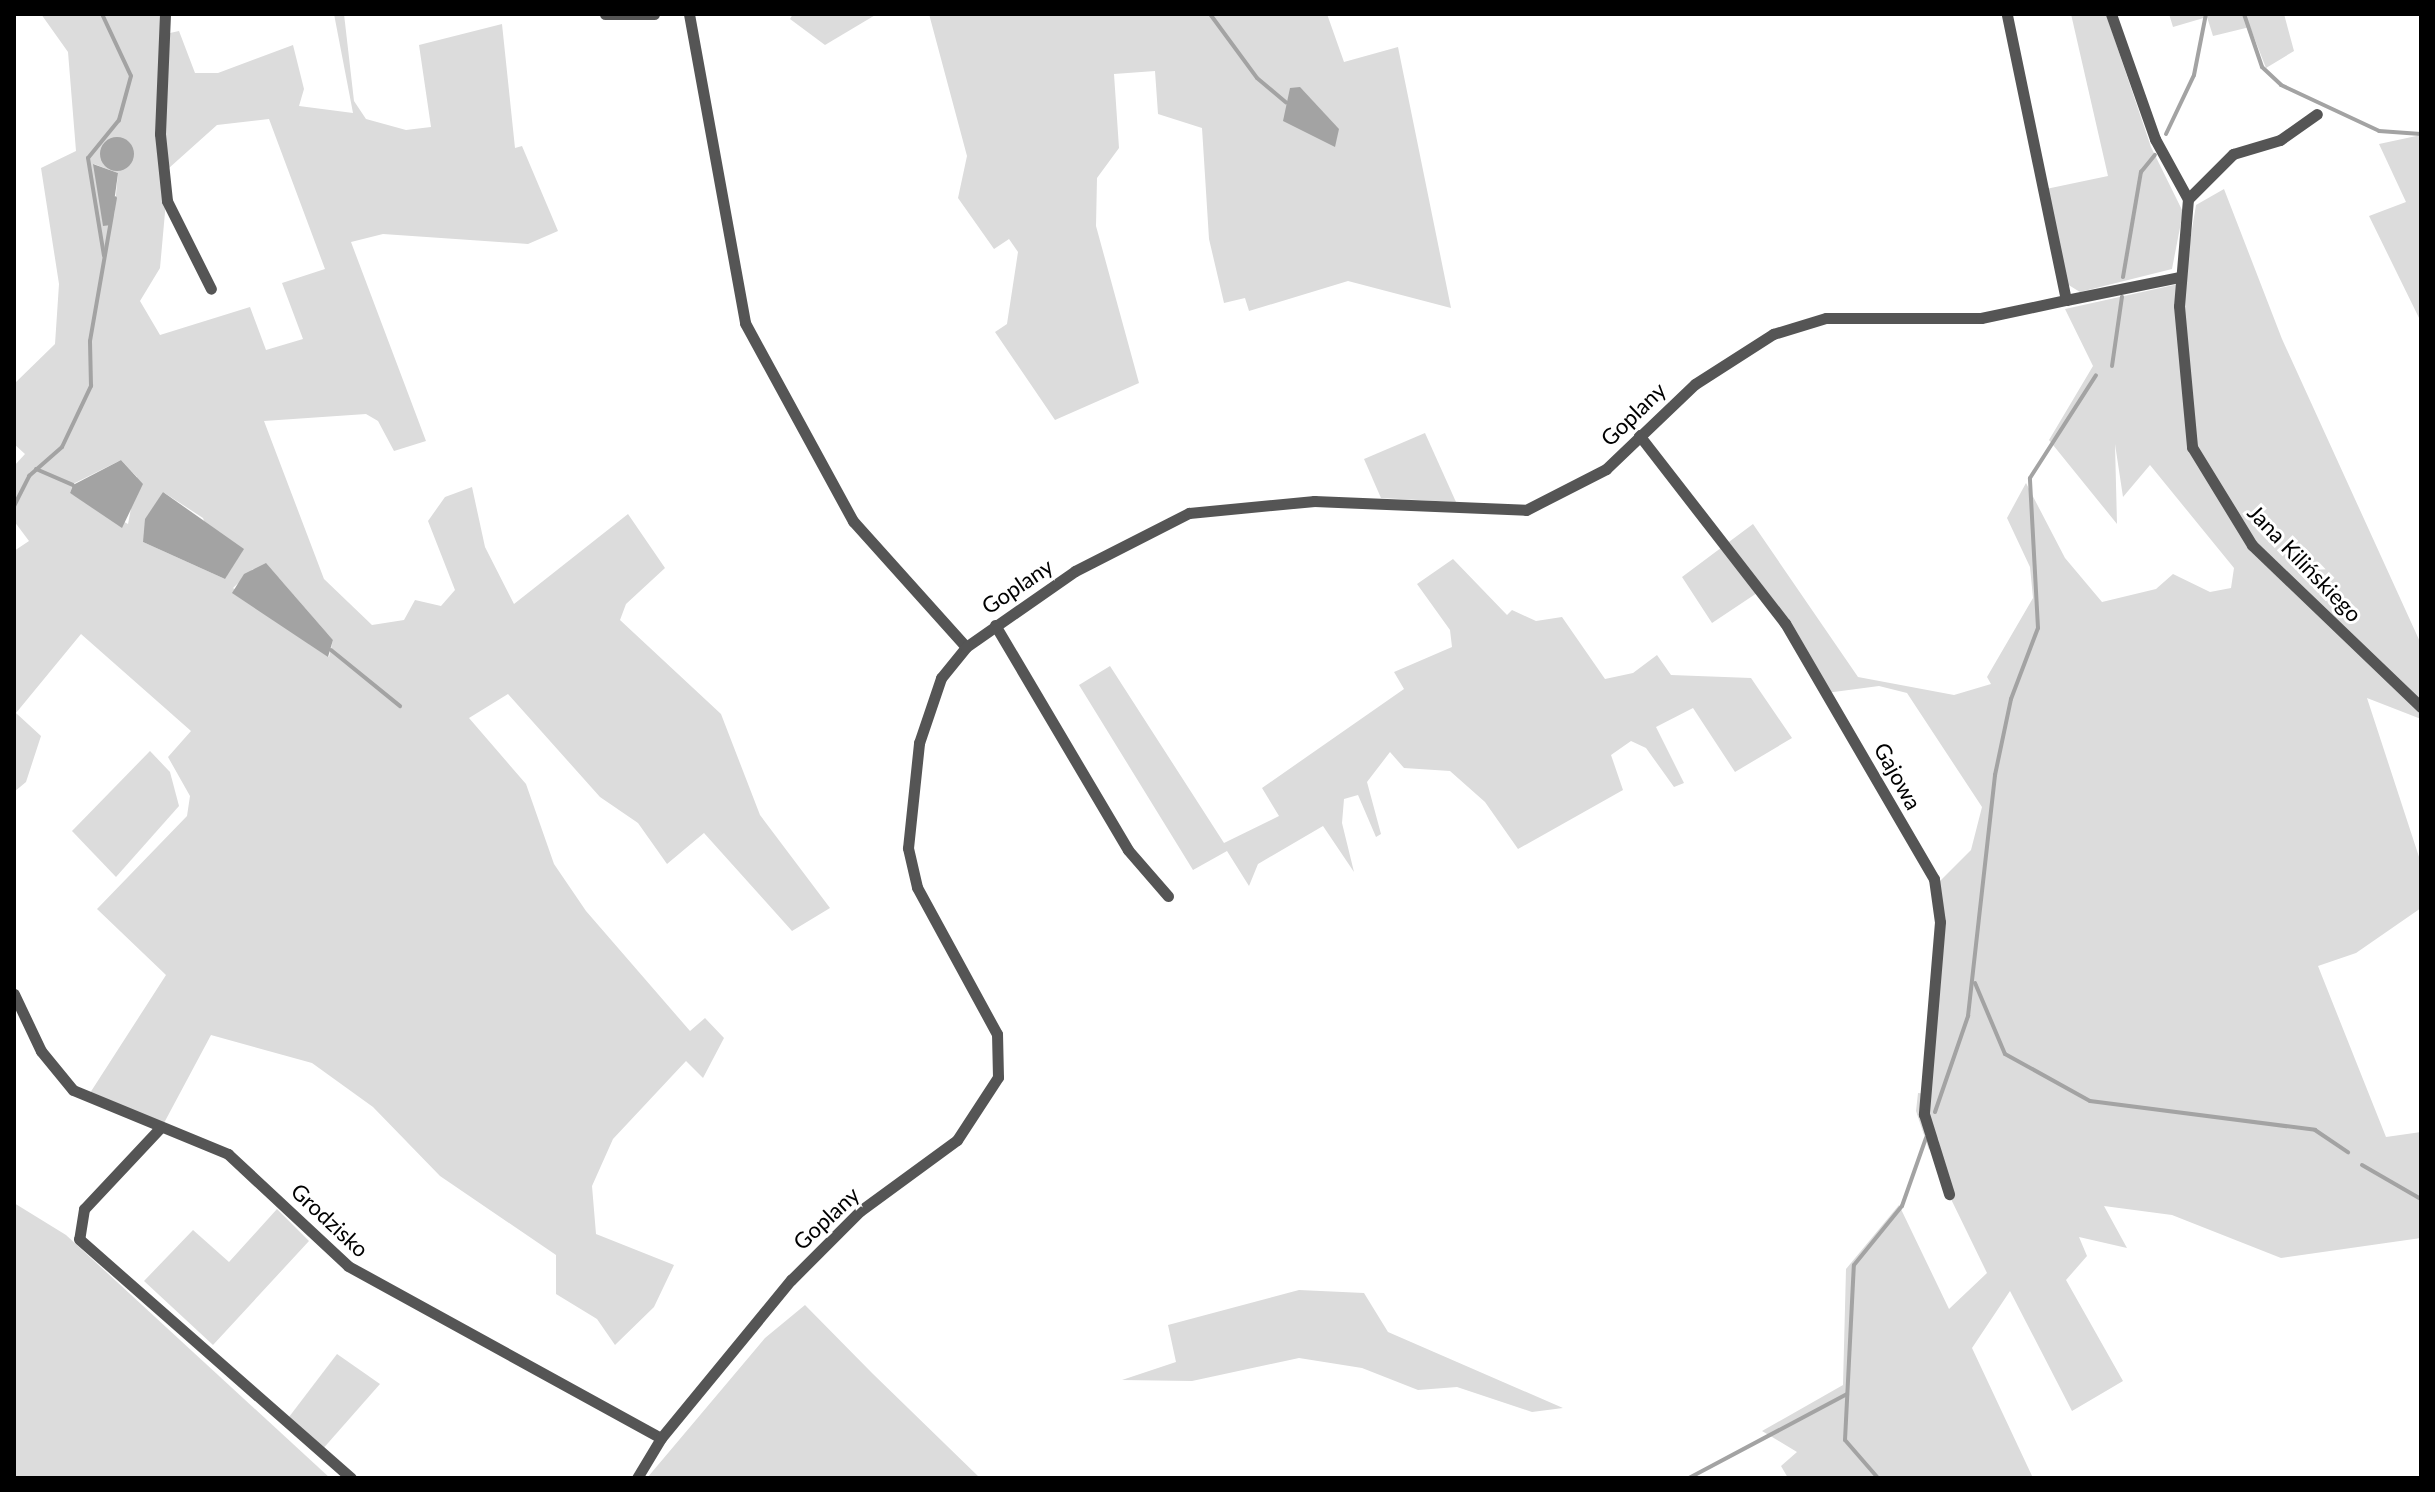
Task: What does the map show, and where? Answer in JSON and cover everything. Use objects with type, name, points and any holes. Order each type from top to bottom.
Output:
[{"type":"street","points":[[165,14],[160,134],[167,201],[211,289]]},
{"type":"street","points":[[605,14],[621,20],[654,14]]},
{"type":"street","points":[[689,14],[742,316],[853,521],[966,647]]},
{"type":"street","points":[[2007,14],[2066,300]]},
{"type":"street","points":[[2111,14],[2155,139],[2188,199],[2233,154],[2280,140],[2317,114]]},
{"type":"street","name":"Jana Kilińskiego","points":[[2188,199],[2179,277],[2189,432],[2207,480],[2252,545],[2421,707]]},
{"type":"street","name":"Goplany","points":[[661,1438],[791,1280],[860,1211],[957,1140],[998,1077],[997,1034],[917,887],[908,848],[926,718],[941,678],[966,647],[1075,571],[1189,513],[1314,501],[1526,510],[1576,490],[1695,384],[1803,322],[1981,318],[2179,277]]},
{"type":"street","name":"Gajowa","points":[[1639,435],[1785,623],[1934,879],[1940,922],[1924,1114],[1949,1194]]},
{"type":"street","points":[[995,625],[1128,850],[1168,896]]},
{"type":"street","name":"Grodzisko","points":[[14,994],[41,1051],[73,1090],[240,1163],[316,1240],[378,1285],[661,1438]]},
{"type":"street","points":[[160,1128],[84,1209],[79,1239],[351,1478]]},
{"type":"street","points":[[637,1478],[661,1438]]},
{"type":"shaded area","points":[[41,14],[161,14],[164,69],[170,33],[179,31],[195,73],[218,73],[293,45],[304,89],[299,106],[353,113],[334,14],[344,14],[354,101],[366,119],[406,130],[431,127],[419,45],[502,24],[515,148],[522,146],[558,231],[528,244],[383,234],[351,242],[426,441],[394,451],[378,421],[366,414],[264,421],[324,579],[372,625],[404,620],[415,600],[441,606],[455,590],[428,521],[445,497],[472,487],[485,547],[514,604],[628,514],[665,568],[626,604],[620,620],[721,714],[760,815],[830,908],[792,931],[704,833],[667,864],[638,823],[600,797],[508,694],[469,718],[526,784],[554,864],[586,911],[690,1031],[705,1018],[724,1038],[703,1078],[686,1061],[613,1139],[592,1186],[596,1234],[674,1265],[654,1307],[615,1345],[597,1319],[556,1294],[556,1255],[440,1176],[373,1107],[312,1063],[211,1035],[164,1123],[90,1093],[166,975],[97,909],[187,816],[190,796],[168,757],[191,731],[81,634],[16,713],[41,736],[26,782],[14,792],[14,551],[29,541],[14,521],[14,466],[25,454],[14,444],[14,384],[55,344],[59,284],[41,168],[76,151],[68,52]],"holes":[[[269,119],[325,269],[282,283],[303,339],[266,350],[250,307],[160,335],[140,301],[160,268],[169,168],[217,125]],[[94,164],[118,173],[114,216]],[[121,460],[137,477],[128,524],[70,493],[73,484]],[[163,492],[203,518],[225,579],[143,542]],[[253,569],[279,578],[333,640],[329,657],[233,588]]]},
{"type":"shaded area","points":[[793,14],[877,14],[825,45],[790,19]]},
{"type":"shaded area","points":[[929,14],[1327,14],[1344,62],[1398,47],[1451,308],[1348,281],[1249,311],[1245,298],[1224,303],[1209,239],[1202,128],[1158,114],[1155,71],[1114,74],[1119,148],[1097,178],[1096,226],[1139,383],[1055,420],[995,332],[1007,324],[1018,252],[1009,239],[994,249],[958,198],[967,156]]},
{"type":"shaded area","points":[[2071,14],[2106,14],[2151,147],[2183,212],[2172,269],[2080,292],[2067,284],[2046,189],[2108,176]]},
{"type":"shaded area","points":[[2169,14],[2284,14],[2294,51],[2266,68],[2250,27],[2213,36],[2207,17],[2173,27]]},
{"type":"shaded area","points":[[1300,87],[1339,129],[1335,147],[1283,121],[1290,88]]},
{"type":"shaded area","points":[[2421,135],[2421,322],[2369,216],[2406,202],[2379,144]]},
{"type":"shaded area","points":[[117,137],[129,142],[134,154],[129,166],[117,171],[105,166],[100,154],[105,142]]},
{"type":"shaded area","points":[[93,164],[118,173],[111,225],[103,226]]},
{"type":"shaded area","points":[[2224,189],[2282,339],[2421,644],[2421,719],[2367,698],[2421,863],[2421,908],[2356,953],[2318,966],[2386,1137],[2421,1132],[2421,1238],[2281,1258],[2172,1215],[2104,1206],[2127,1248],[2079,1237],[2087,1256],[2066,1280],[2123,1381],[2072,1411],[2010,1291],[1972,1348],[2033,1478],[1788,1478],[1781,1466],[1797,1452],[1762,1431],[1843,1385],[1846,1269],[1899,1205],[1949,1309],[1987,1273],[1949,1195],[1938,1138],[1929,1150],[1916,1111],[1918,1093],[1928,1094],[1940,881],[1971,850],[1982,807],[1907,693],[1879,686],[1826,693],[1763,589],[1712,623],[1682,577],[1753,524],[1858,677],[1954,695],[1991,684],[1987,677],[2033,598],[2030,567],[2007,518],[2026,483],[2065,558],[2102,602],[2156,589],[2173,574],[2210,592],[2231,588],[2234,568],[2150,465],[2123,497],[2115,444],[2117,524],[2049,440],[2093,366],[2065,309],[2183,283],[2196,205]]},
{"type":"shaded area","points":[[1425,433],[1456,502],[1381,498],[1364,459]]},
{"type":"shaded area","points":[[121,460],[143,484],[122,528],[70,493],[73,485]]},
{"type":"shaded area","points":[[163,492],[244,549],[225,579],[143,542],[145,519]]},
{"type":"shaded area","points":[[1453,559],[1507,615],[1512,610],[1536,621],[1562,617],[1605,679],[1633,673],[1657,655],[1671,675],[1751,678],[1792,738],[1735,772],[1693,708],[1656,727],[1684,783],[1674,787],[1646,748],[1631,741],[1611,755],[1623,790],[1518,849],[1485,802],[1450,771],[1404,768],[1390,752],[1367,782],[1381,834],[1376,837],[1358,795],[1344,799],[1342,823],[1354,872],[1323,826],[1258,864],[1249,886],[1227,851],[1193,870],[1079,685],[1110,666],[1224,843],[1279,816],[1262,788],[1404,689],[1394,672],[1452,647],[1450,630],[1417,584]]},
{"type":"shaded area","points":[[266,563],[333,640],[328,657],[232,593],[244,574]]},
{"type":"shaded area","points":[[150,751],[170,772],[179,806],[116,877],[72,831]]},
{"type":"shaded area","points":[[14,1203],[66,1235],[330,1478],[14,1478]]},
{"type":"shaded area","points":[[277,1209],[309,1241],[213,1345],[144,1281],[193,1230],[229,1262]]},
{"type":"shaded area","points":[[1299,1290],[1364,1293],[1388,1332],[1563,1408],[1532,1412],[1457,1387],[1418,1390],[1362,1368],[1299,1358],[1192,1381],[1122,1380],[1176,1362],[1168,1325]]},
{"type":"shaded area","points":[[805,1305],[980,1478],[647,1478],[765,1338]]},
{"type":"shaded area","points":[[337,1354],[380,1384],[321,1451],[289,1417]]},
{"type":"waterway","points":[[102,14],[131,76],[119,120],[88,158],[104,256]]},
{"type":"waterway","points":[[1210,14],[1257,78],[1286,102]]},
{"type":"waterway","points":[[2166,134],[2194,75],[2206,14]]},
{"type":"waterway","points":[[2244,14],[2262,67],[2281,85],[2379,131],[2421,134]]},
{"type":"waterway","points":[[2123,277],[2141,172],[2155,155]]},
{"type":"waterway","points":[[14,506],[29,476],[62,447],[91,386],[90,341],[115,198]]},
{"type":"waterway","points":[[2112,366],[2122,297]]},
{"type":"waterway","points":[[1935,1112],[1968,1016],[1995,775],[2011,699],[2038,628],[2030,478],[2096,375]]},
{"type":"waterway","points":[[36,469],[73,485]]},
{"type":"waterway","points":[[331,650],[400,706]]},
{"type":"waterway","points":[[1975,983],[2005,1054],[2090,1101],[2315,1130],[2348,1152]]},
{"type":"waterway","points":[[1878,1478],[1845,1440],[1854,1265],[1902,1206],[1926,1138]]},
{"type":"waterway","points":[[2362,1165],[2421,1199]]},
{"type":"waterway","points":[[1689,1478],[1847,1394]]}]
